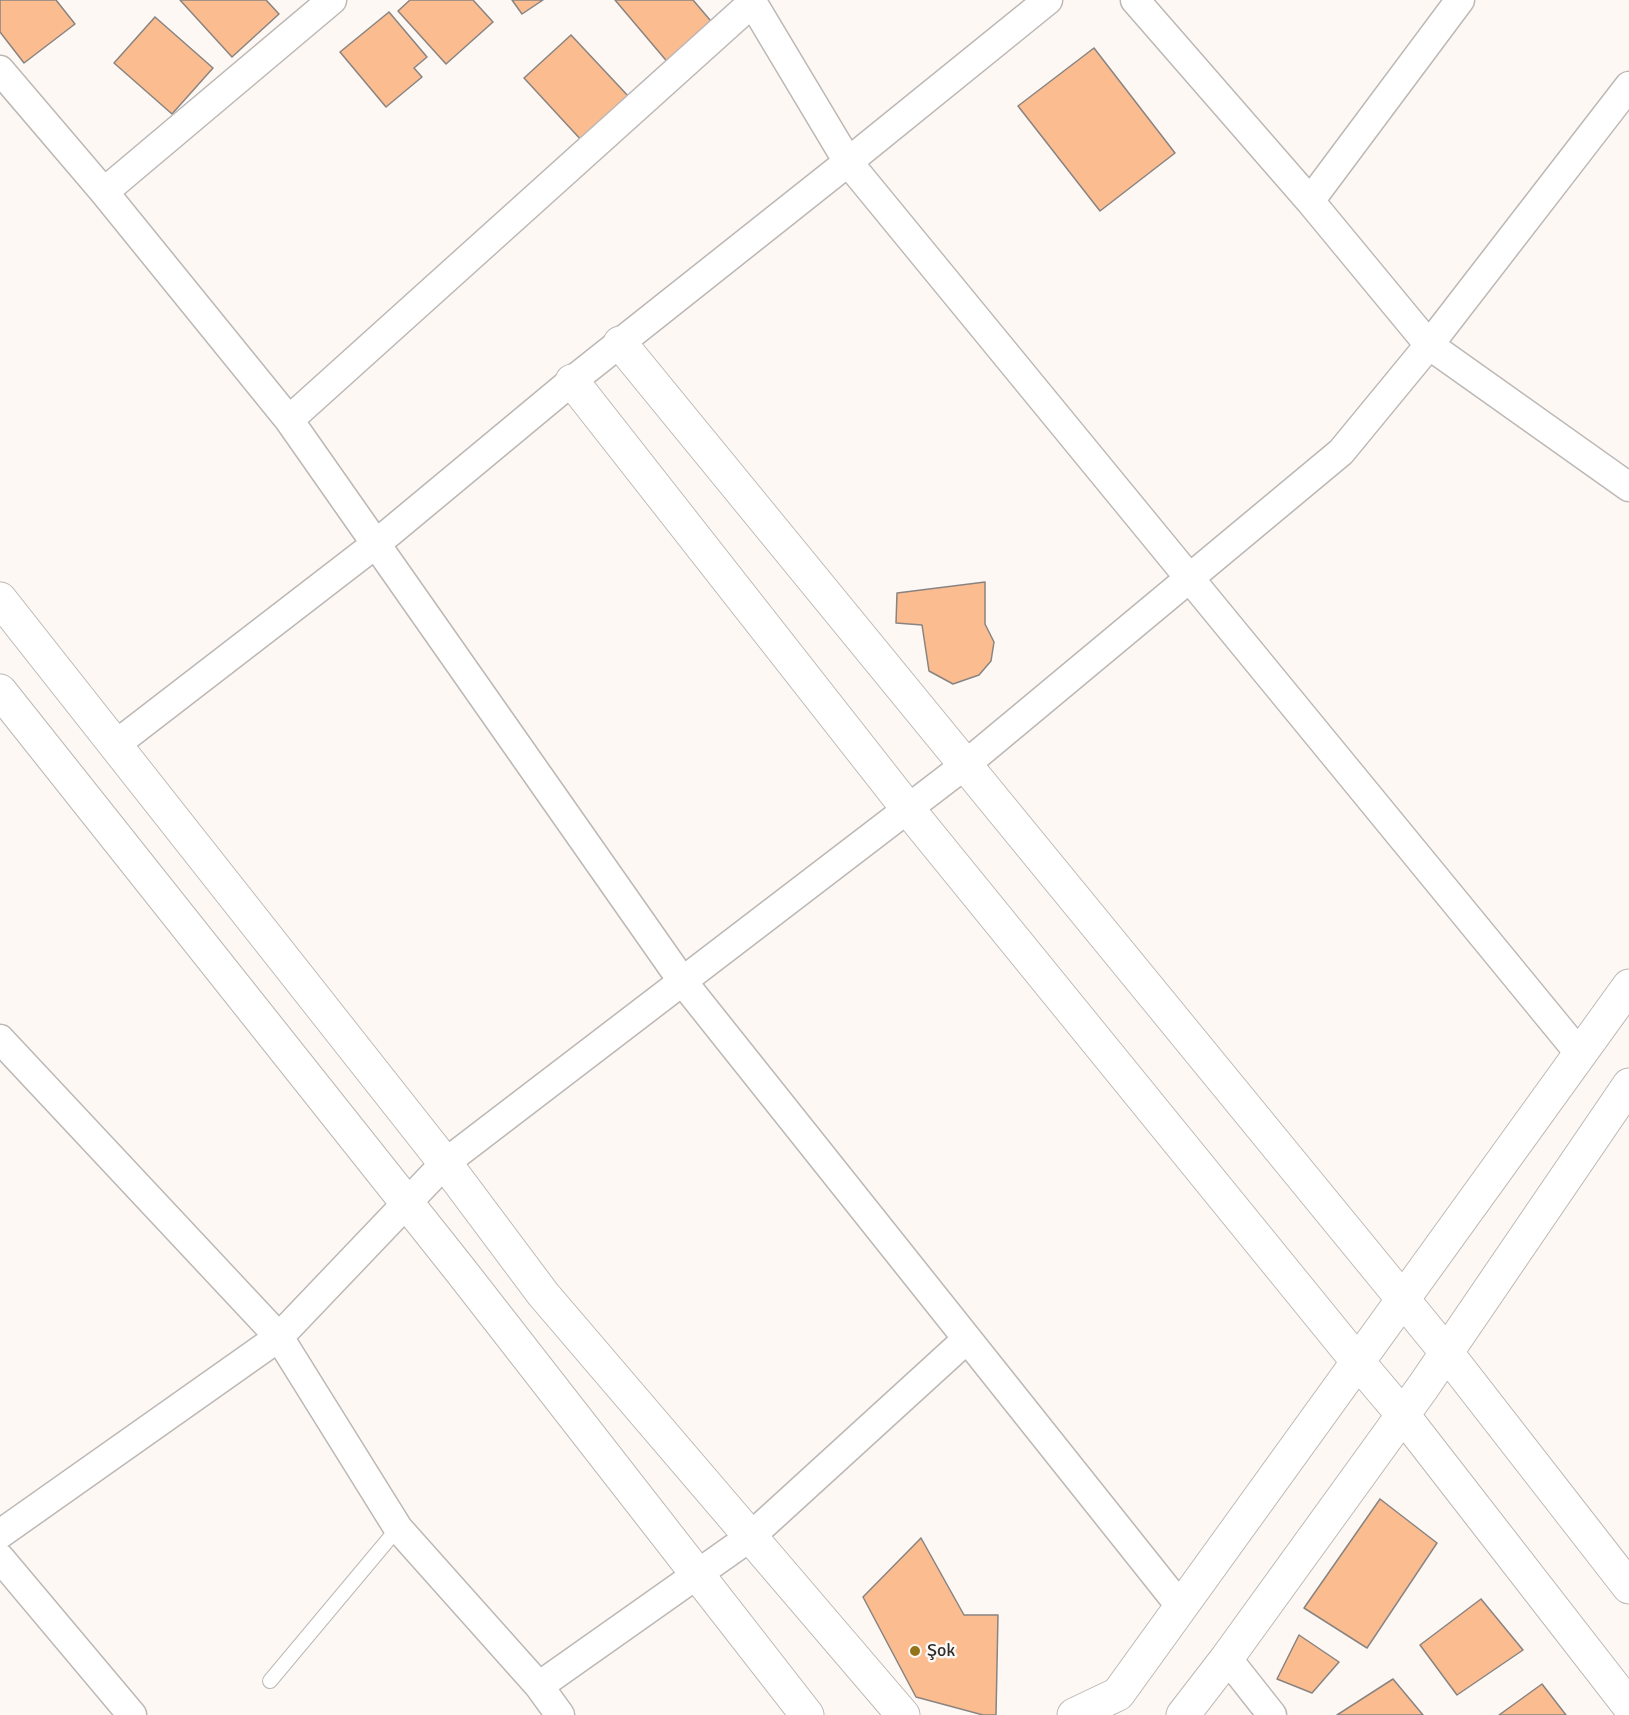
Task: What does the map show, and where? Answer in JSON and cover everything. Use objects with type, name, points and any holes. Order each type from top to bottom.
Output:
[{"type":"street","points":[[104,192],[332,0]]},
{"type":"street","points":[[115,745],[377,543],[572,381],[1048,0]]},
{"type":"street","points":[[1135,0],[1310,201],[1429,345],[1629,487]]},
{"type":"street","points":[[1310,201],[1460,0]]},
{"type":"street","points":[[289,420],[752,1],[848,162],[1580,1054]]},
{"type":"street","points":[[0,70],[104,192],[289,420],[683,982],[1181,1607]]},
{"type":"street","points":[[0,1534],[279,1337],[445,1164],[965,765],[1341,452],[1429,345],[1629,86]]},
{"type":"street","points":[[620,343],[1446,1353],[1629,1587]]},
{"type":"street","points":[[572,381],[908,809],[1403,1415],[1629,1706]]},
{"type":"street","points":[[0,599],[445,1164],[543,1294],[903,1715]]},
{"type":"street","points":[[5,709],[461,1271],[807,1715]]},
{"type":"street","points":[[1074,1715],[1118,1694],[1629,986]]},
{"type":"street","points":[[0,1039],[279,1337],[398,1528],[539,1686],[560,1715]]},
{"type":"street","points":[[1183,1715],[1403,1415],[1626,1097]]},
{"type":"street","points":[[539,1686],[750,1537],[967,1339]]},
{"type":"street","points":[[0,1558],[132,1715]]},
{"type":"street","points":[[1227,1658],[1272,1715]]},
{"type":"lane","points":[[270,1680],[398,1528]]},
{"type":"building","points":[[0,0],[56,0],[75,24],[24,63],[0,32]]},
{"type":"building","points":[[180,0],[266,0],[279,14],[232,57]]},
{"type":"building","points":[[410,0],[473,0],[493,22],[446,64],[398,11]]},
{"type":"building","points":[[512,0],[543,0],[522,14]]},
{"type":"building","points":[[615,0],[693,0],[716,27],[670,65]]},
{"type":"building","points":[[389,12],[427,57],[414,68],[422,77],[386,107],[340,52]]},
{"type":"building","points":[[155,17],[213,68],[172,114],[114,63]]},
{"type":"building","points":[[571,35],[630,98],[583,142],[524,78]]},
{"type":"building","points":[[1094,48],[1175,153],[1100,211],[1018,106]]},
{"type":"building","points":[[985,582],[985,624],[994,642],[991,661],[979,675],[953,684],[929,671],[922,625],[896,623],[897,593]]},
{"type":"building","points":[[1380,1499],[1437,1543],[1367,1648],[1304,1608]]},
{"type":"building","points":[[921,1538],[964,1615],[998,1615],[996,1715],[983,1715],[916,1697],[863,1597]]},
{"type":"building","points":[[1481,1599],[1523,1650],[1457,1695],[1420,1645]]},
{"type":"building","points":[[1299,1635],[1339,1662],[1312,1693],[1277,1679]]},
{"type":"building","points":[[1393,1679],[1423,1715],[1337,1715]]},
{"type":"building","points":[[1542,1684],[1566,1715],[1499,1715]]},
{"type":"place","name":"Şok","points":[[915,1651]]}]
